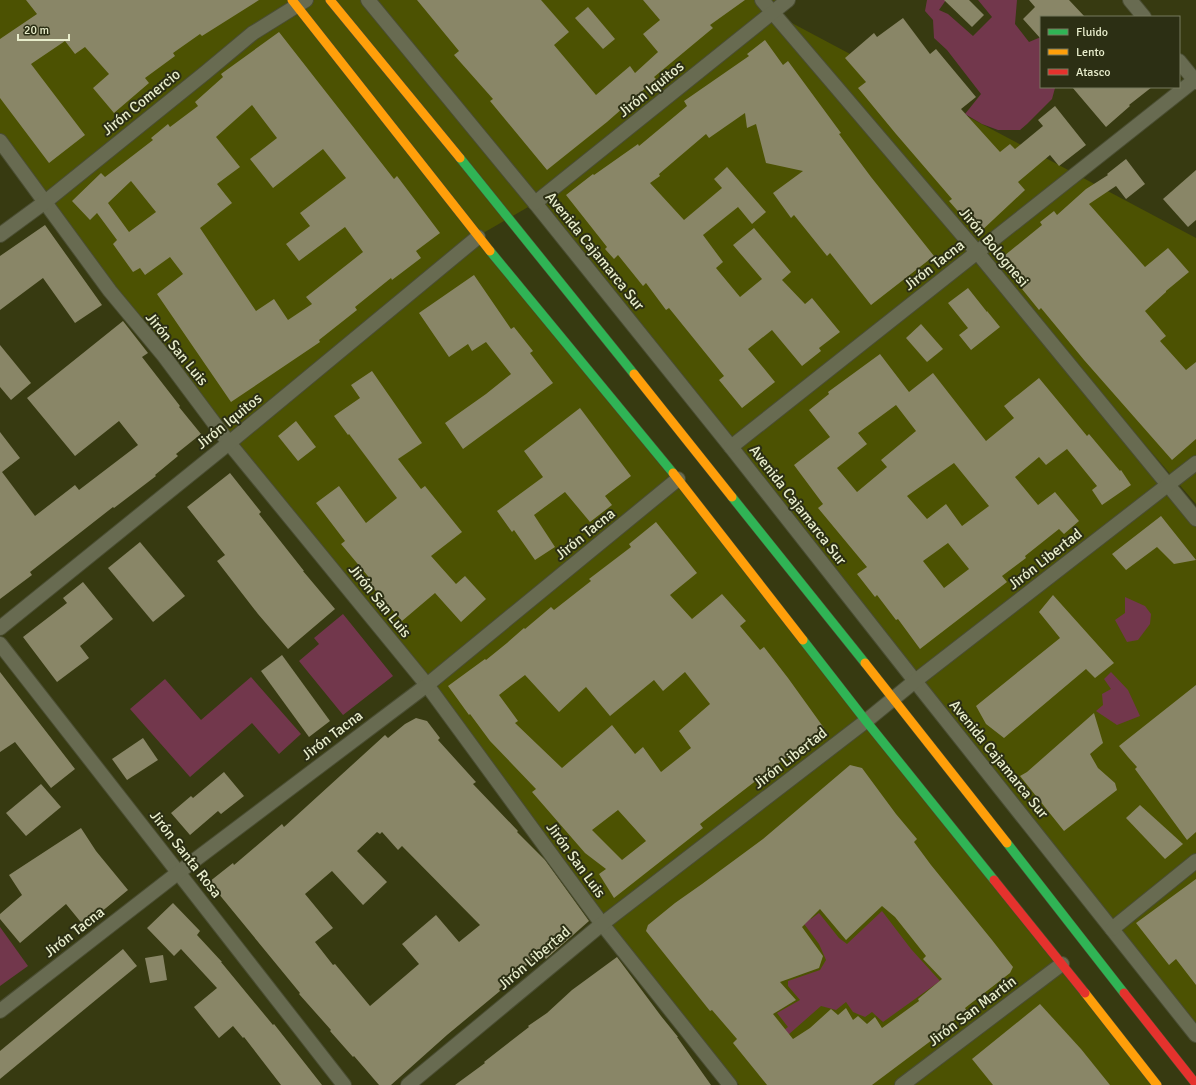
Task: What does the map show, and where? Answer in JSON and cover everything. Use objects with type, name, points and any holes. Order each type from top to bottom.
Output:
[{"type":"main road","points":[[330,0],[504,212],[893,698],[1196,1084]]},
{"type":"main road","points":[[298,2],[478,236],[678,479],[866,721],[1062,964],[1157,1085]]},
{"type":"street","name":"Avenida Cajamarca Sur","points":[[368,0],[535,203],[731,447],[1196,1035]]},
{"type":"street","name":"Jirón Bolognesi","points":[[762,0],[977,252],[1196,519]]},
{"type":"street","name":"Jirón Iquitos","points":[[535,203],[788,0]]},
{"type":"street","points":[[1130,0],[1143,16]]},
{"type":"street","name":"Jirón Comercio","points":[[0,234],[45,202],[253,33],[298,2]]},
{"type":"street","points":[[1180,61],[1196,80]]},
{"type":"street","name":"Jirón Tacna","points":[[731,447],[1196,80]]},
{"type":"street","name":"Jirón San Luis","points":[[0,141],[110,292],[164,356],[229,443],[427,685],[602,924],[730,1085]]},
{"type":"street","name":"Jirón Iquitos","points":[[0,628],[229,443],[478,236]]},
{"type":"street","name":"Jirón Libertad","points":[[408,1085],[602,924],[866,721],[893,698],[1196,463]]},
{"type":"street","name":"Jirón Tacna","points":[[0,1011],[179,872],[427,685],[678,479]]},
{"type":"street","name":"Jirón Santa Rosa","points":[[0,644],[344,1085]]},
{"type":"street","points":[[1112,929],[1196,861]]},
{"type":"street","name":"Jirón San Martín","points":[[902,1085],[1062,964]]},
{"type":"shaded area","points":[[0,0],[783,0],[773,13],[1196,238],[1196,504],[793,36],[1196,524],[1196,1033],[535,203],[478,236],[1154,1085],[739,1085],[602,924],[0,143]]},
{"type":"shaded area","points":[[927,0],[946,0],[939,10],[948,14],[973,36],[992,17],[978,0],[1017,0],[1015,24],[1029,42],[1040,37],[1040,88],[1055,88],[1052,99],[1020,130],[998,130],[982,124],[965,114],[981,94],[947,50],[934,38],[933,20],[925,11]]},
{"type":"shaded area","points":[[1125,597],[1145,606],[1151,614],[1150,624],[1138,640],[1127,642],[1115,620],[1125,613]]},
{"type":"shaded area","points":[[343,614],[393,676],[343,715],[299,661],[319,644],[314,638]]},
{"type":"shaded area","points":[[1111,672],[1128,690],[1140,716],[1117,725],[1096,711],[1103,705],[1102,694],[1111,689],[1104,679]]},
{"type":"shaded area","points":[[251,677],[301,734],[279,754],[252,723],[190,777],[130,709],[165,679],[201,720]]},
{"type":"shaded area","points":[[788,891],[811,919],[819,913],[839,938],[847,944],[882,911],[911,949],[940,981],[883,1022],[872,1012],[865,1017],[853,1012],[846,1002],[836,1010],[821,1006],[780,1042],[779,1034],[788,1027],[777,1013],[800,1000],[788,986],[788,981],[820,970],[826,960],[819,944],[796,913]]},
{"type":"shaded area","points":[[0,927],[28,966],[0,986]]},
{"type":"building","points":[[26,0],[259,0],[202,36],[200,34],[173,53],[175,56],[145,78],[149,83],[114,113],[93,88],[109,74],[85,47],[75,54],[65,41],[31,64],[85,135],[49,163],[0,98],[0,39],[37,14]]},
{"type":"building","points":[[417,0],[541,0],[569,32],[554,45],[596,95],[630,66],[635,73],[658,52],[643,34],[660,20],[643,0],[745,0],[710,25],[713,28],[654,77],[656,79],[607,122],[547,170],[490,101],[493,99],[454,55],[459,51]]},
{"type":"building","points":[[944,0],[969,0],[984,15],[972,27]]},
{"type":"building","points":[[1029,0],[1069,0],[1084,16],[1040,16],[1040,38],[1023,19],[1035,7]]},
{"type":"building","points":[[588,7],[615,39],[603,49],[575,18]]},
{"type":"building","points":[[903,18],[930,54],[936,49],[976,97],[961,109],[1000,152],[1010,144],[1015,149],[1043,126],[1038,120],[1055,106],[1086,145],[1059,166],[1050,155],[1018,182],[1025,190],[978,234],[949,201],[952,199],[858,88],[866,82],[845,58],[874,33],[877,37]]},
{"type":"building","points":[[279,32],[394,179],[397,176],[440,233],[416,251],[421,258],[392,280],[391,278],[355,307],[357,310],[319,340],[320,342],[231,402],[157,294],[183,274],[170,257],[145,275],[140,268],[133,272],[113,244],[117,240],[97,213],[90,220],[72,201],[101,173],[105,177],[153,140],[151,138],[168,124],[170,127],[198,106],[195,102],[223,77],[221,74]],"holes":[[[252,105],[277,138],[250,159],[273,188],[323,149],[346,178],[300,213],[310,226],[286,244],[299,261],[345,227],[363,252],[306,297],[312,304],[288,320],[274,299],[256,311],[200,228],[232,203],[217,184],[240,167],[216,137]],[[131,181],[156,212],[129,232],[108,203]]]},
{"type":"building","points":[[765,40],[783,65],[788,61],[841,133],[839,134],[871,177],[934,256],[871,305],[830,253],[827,256],[794,215],[791,218],[773,193],[803,171],[766,163],[756,124],[747,128],[745,113],[709,138],[706,134],[659,174],[660,176],[650,183],[684,220],[722,188],[714,179],[727,167],[766,212],[752,224],[738,207],[703,235],[723,262],[716,268],[740,297],[762,279],[733,245],[754,228],[791,272],[782,280],[805,304],[812,298],[840,332],[819,348],[821,351],[802,366],[772,330],[748,349],[775,382],[742,408],[719,380],[724,376],[669,308],[666,310],[646,283],[643,286],[618,255],[614,259],[605,249],[607,247],[566,195],[593,174],[594,175],[638,144],[639,146],[687,106],[684,101],[749,56],[747,54]]},
{"type":"building","points":[[1073,88],[1151,88],[1129,105],[1130,106],[1106,127]]},
{"type":"building","points":[[1126,159],[1145,184],[1126,199],[1116,186],[1089,204],[1145,267],[1168,248],[1189,272],[1145,311],[1166,336],[1160,341],[1186,370],[1196,362],[1196,439],[1172,460],[1084,360],[1041,308],[1039,310],[999,260],[1042,225],[1040,222],[1054,211],[1057,215],[1086,189],[1108,175],[1107,174]]},
{"type":"building","points":[[1196,170],[1196,220],[1188,227],[1163,199]]},
{"type":"building","points":[[45,225],[102,305],[75,323],[43,278],[0,310],[0,256]]},
{"type":"building","points":[[474,275],[511,329],[514,327],[533,351],[530,353],[553,383],[463,449],[445,423],[511,374],[486,342],[472,351],[468,344],[449,357],[419,313]]},
{"type":"building","points":[[968,288],[1000,327],[971,350],[959,335],[968,328],[948,303]]},
{"type":"building","points":[[123,321],[148,353],[142,357],[201,434],[176,454],[178,456],[155,475],[156,476],[114,508],[113,507],[30,572],[32,575],[0,599],[0,432],[20,458],[2,472],[35,516],[75,485],[79,490],[138,445],[119,421],[75,456],[27,398]]},
{"type":"building","points":[[921,324],[943,349],[927,362],[906,338]]},
{"type":"building","points":[[0,345],[31,383],[11,400],[0,387]]},
{"type":"building","points":[[880,354],[909,392],[933,373],[986,441],[1014,418],[1004,406],[1039,378],[1087,436],[1089,434],[1120,471],[1121,470],[1131,485],[1102,505],[1092,490],[1097,486],[1067,449],[1046,465],[1039,457],[1015,477],[1038,505],[1055,492],[1079,521],[1064,534],[1059,529],[1025,556],[1026,558],[1002,576],[1007,582],[920,649],[898,619],[896,620],[877,595],[875,597],[857,574],[867,567],[818,508],[823,504],[794,465],[830,437],[809,410],[829,394],[828,392]],"holes":[[[896,405],[916,431],[881,460],[887,467],[857,492],[837,468],[867,444],[858,433]],[[954,463],[989,506],[962,526],[946,504],[927,519],[907,496]],[[948,543],[969,569],[944,588],[923,561]]]},
{"type":"building","points":[[372,371],[422,443],[398,459],[421,489],[425,486],[462,532],[431,556],[456,584],[465,576],[486,599],[461,622],[435,593],[402,621],[369,583],[372,581],[341,544],[345,541],[316,503],[339,486],[366,523],[397,498],[334,416],[360,398],[351,385]]},
{"type":"building","points":[[580,408],[631,476],[605,496],[612,505],[590,522],[565,492],[534,515],[555,547],[535,560],[514,530],[512,532],[497,511],[543,477],[524,451]]},
{"type":"building","points":[[296,421],[316,447],[298,461],[278,436]]},
{"type":"building","points":[[230,473],[261,512],[259,514],[303,571],[335,609],[288,649],[258,614],[217,561],[225,555],[187,507]]},
{"type":"building","points":[[1161,516],[1196,560],[1174,564],[1157,547],[1126,570],[1112,554]]},
{"type":"building","points":[[656,522],[697,573],[670,595],[692,619],[722,594],[746,621],[740,626],[760,650],[764,647],[824,728],[700,824],[703,828],[614,898],[599,874],[606,869],[585,853],[532,792],[536,789],[490,741],[448,686],[485,659],[486,660],[551,607],[554,610],[591,581],[589,579],[631,547],[629,544]],"holes":[[[685,672],[710,704],[679,731],[691,748],[661,772],[643,747],[635,754],[612,725],[562,768],[515,723],[518,721],[499,695],[525,675],[559,712],[586,687],[610,716],[654,680],[663,691]],[[618,810],[646,841],[622,860],[592,830]]]},
{"type":"building","points":[[140,542],[185,596],[153,622],[108,568]]},
{"type":"building","points":[[83,582],[113,619],[80,646],[89,658],[57,682],[23,637],[67,603],[63,598]]},
{"type":"building","points":[[1053,595],[1114,663],[1095,678],[1086,669],[1004,738],[986,724],[976,706],[1060,638],[1039,612]]},
{"type":"building","points":[[282,655],[330,721],[309,737],[261,671]]},
{"type":"building","points":[[0,672],[75,769],[51,788],[15,742],[0,752]]},
{"type":"building","points":[[1196,685],[1196,832],[1187,840],[1135,769],[1137,767],[1119,746]]},
{"type":"building","points":[[1094,713],[1103,743],[1090,754],[1098,768],[1115,783],[1117,790],[1064,831],[1020,776],[1027,772]]},
{"type":"building","points":[[416,718],[427,721],[440,738],[438,740],[476,782],[473,784],[545,860],[589,921],[546,959],[541,953],[499,989],[500,991],[447,1035],[391,1085],[379,1085],[299,994],[300,993],[209,882],[233,863],[234,865],[282,824],[284,827],[385,735],[388,738],[405,724]],"holes":[[[377,832],[380,834],[382,832],[398,850],[402,846],[480,925],[459,942],[436,915],[402,944],[419,964],[370,1006],[335,964],[333,965],[315,942],[333,928],[305,894],[332,871],[363,905],[387,882],[357,851]]]},
{"type":"building","points":[[143,738],[158,760],[127,780],[112,759]]},
{"type":"building","points":[[850,765],[862,768],[896,814],[917,839],[914,842],[931,865],[1013,967],[1010,973],[965,1008],[967,1011],[942,1029],[944,1031],[872,1085],[767,1085],[733,1043],[737,1039],[712,1010],[710,1011],[646,931],[648,925],[675,903],[763,839]],"holes":[[[882,906],[895,917],[926,956],[923,959],[942,979],[918,999],[919,1001],[882,1028],[875,1017],[867,1024],[858,1016],[853,1020],[846,1008],[838,1015],[831,1009],[810,1028],[793,1039],[773,1014],[796,1000],[780,982],[819,968],[823,956],[802,927],[820,909],[846,940]]]},
{"type":"building","points":[[224,772],[244,796],[221,814],[218,811],[190,835],[171,813],[191,796],[193,798]]},
{"type":"building","points":[[41,784],[61,807],[26,836],[6,813]]},
{"type":"building","points":[[1140,805],[1183,844],[1165,859],[1126,818]]},
{"type":"building","points":[[81,828],[96,851],[128,890],[84,926],[66,904],[20,943],[0,919],[0,914],[22,895],[9,875]]},
{"type":"building","points":[[1196,879],[1196,985],[1176,959],[1169,965],[1136,923]]},
{"type":"building","points":[[173,903],[200,931],[197,935],[222,962],[273,1025],[274,1024],[322,1085],[281,1085],[244,1037],[243,1038],[233,1026],[219,1038],[194,1007],[217,988],[181,949],[174,956],[147,928]]},
{"type":"building","points":[[123,949],[137,966],[0,1079],[0,1051]]},
{"type":"building","points":[[163,955],[167,980],[150,983],[145,958]]},
{"type":"building","points":[[617,957],[678,1037],[711,1085],[455,1085],[485,1063],[484,1062],[529,1027],[528,1026],[547,1013],[572,990]]},
{"type":"building","points":[[1040,1004],[1081,1049],[1110,1085],[993,1085],[972,1059]]},
{"type":"traffic: fast","points":[[460,158],[634,374]]},
{"type":"traffic: fast","points":[[490,251],[673,473]]},
{"type":"traffic: fast","points":[[732,497],[865,663]]},
{"type":"traffic: fast","points":[[803,640],[994,880]]},
{"type":"traffic: fast","points":[[1007,843],[1124,993]]},
{"type":"traffic: slow","points":[[292,0],[490,251]]},
{"type":"traffic: slow","points":[[330,0],[460,158]]},
{"type":"traffic: slow","points":[[634,374],[732,497]]},
{"type":"traffic: slow","points":[[673,473],[803,640]]},
{"type":"traffic: slow","points":[[865,663],[1007,843]]},
{"type":"traffic: slow","points":[[1085,993],[1157,1085]]},
{"type":"traffic: jam","points":[[994,880],[1085,993]]},
{"type":"traffic: jam","points":[[1124,993],[1196,1084]]}]
